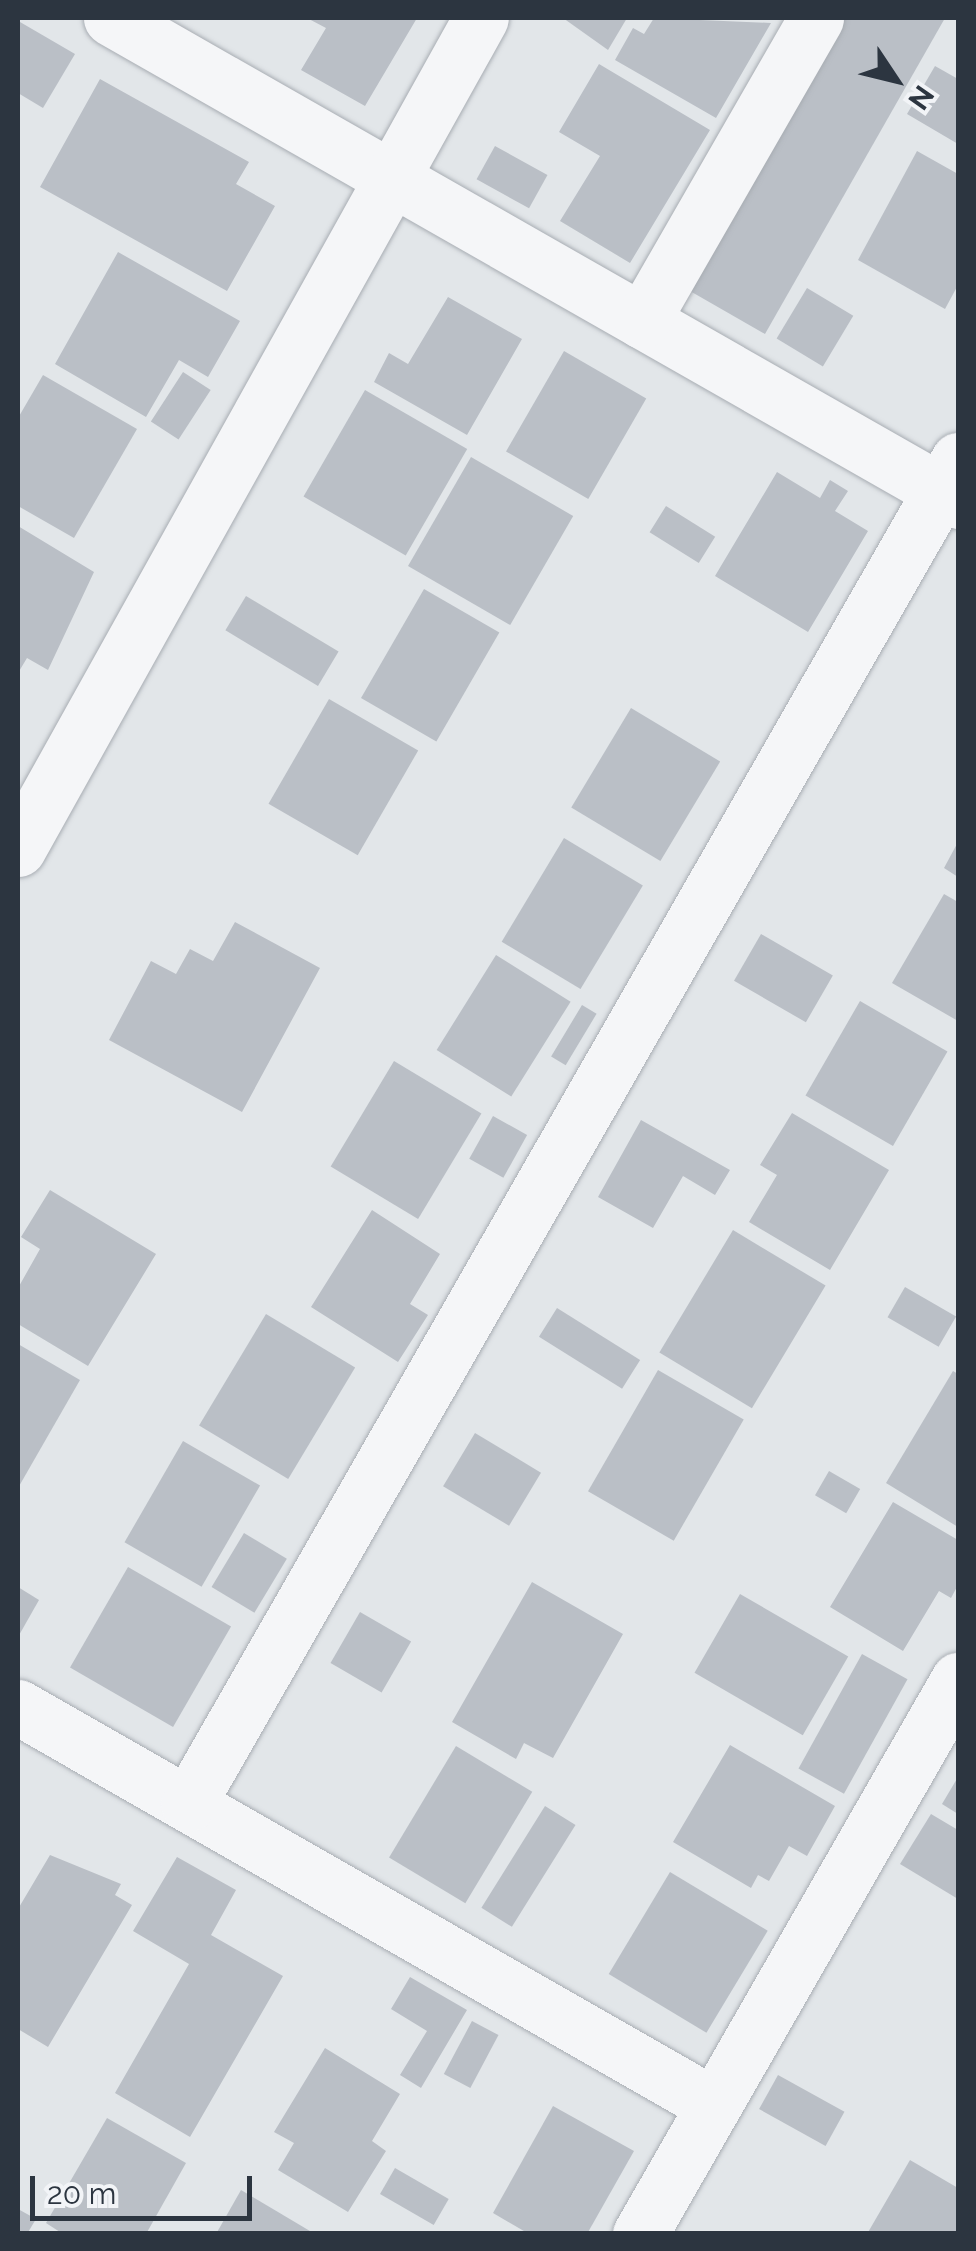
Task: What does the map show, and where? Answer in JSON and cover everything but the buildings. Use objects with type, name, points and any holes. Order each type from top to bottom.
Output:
[{"type":"street","points":[[111,18],[642,320],[952,484],[188,1804]]},
{"type":"street","points":[[18,849],[480,18]]},
{"type":"street","points":[[642,320],[816,18]]},
{"type":"street","points":[[640,2234],[958,1680]]},
{"type":"street","points":[[18,1707],[712,2104]]}]
